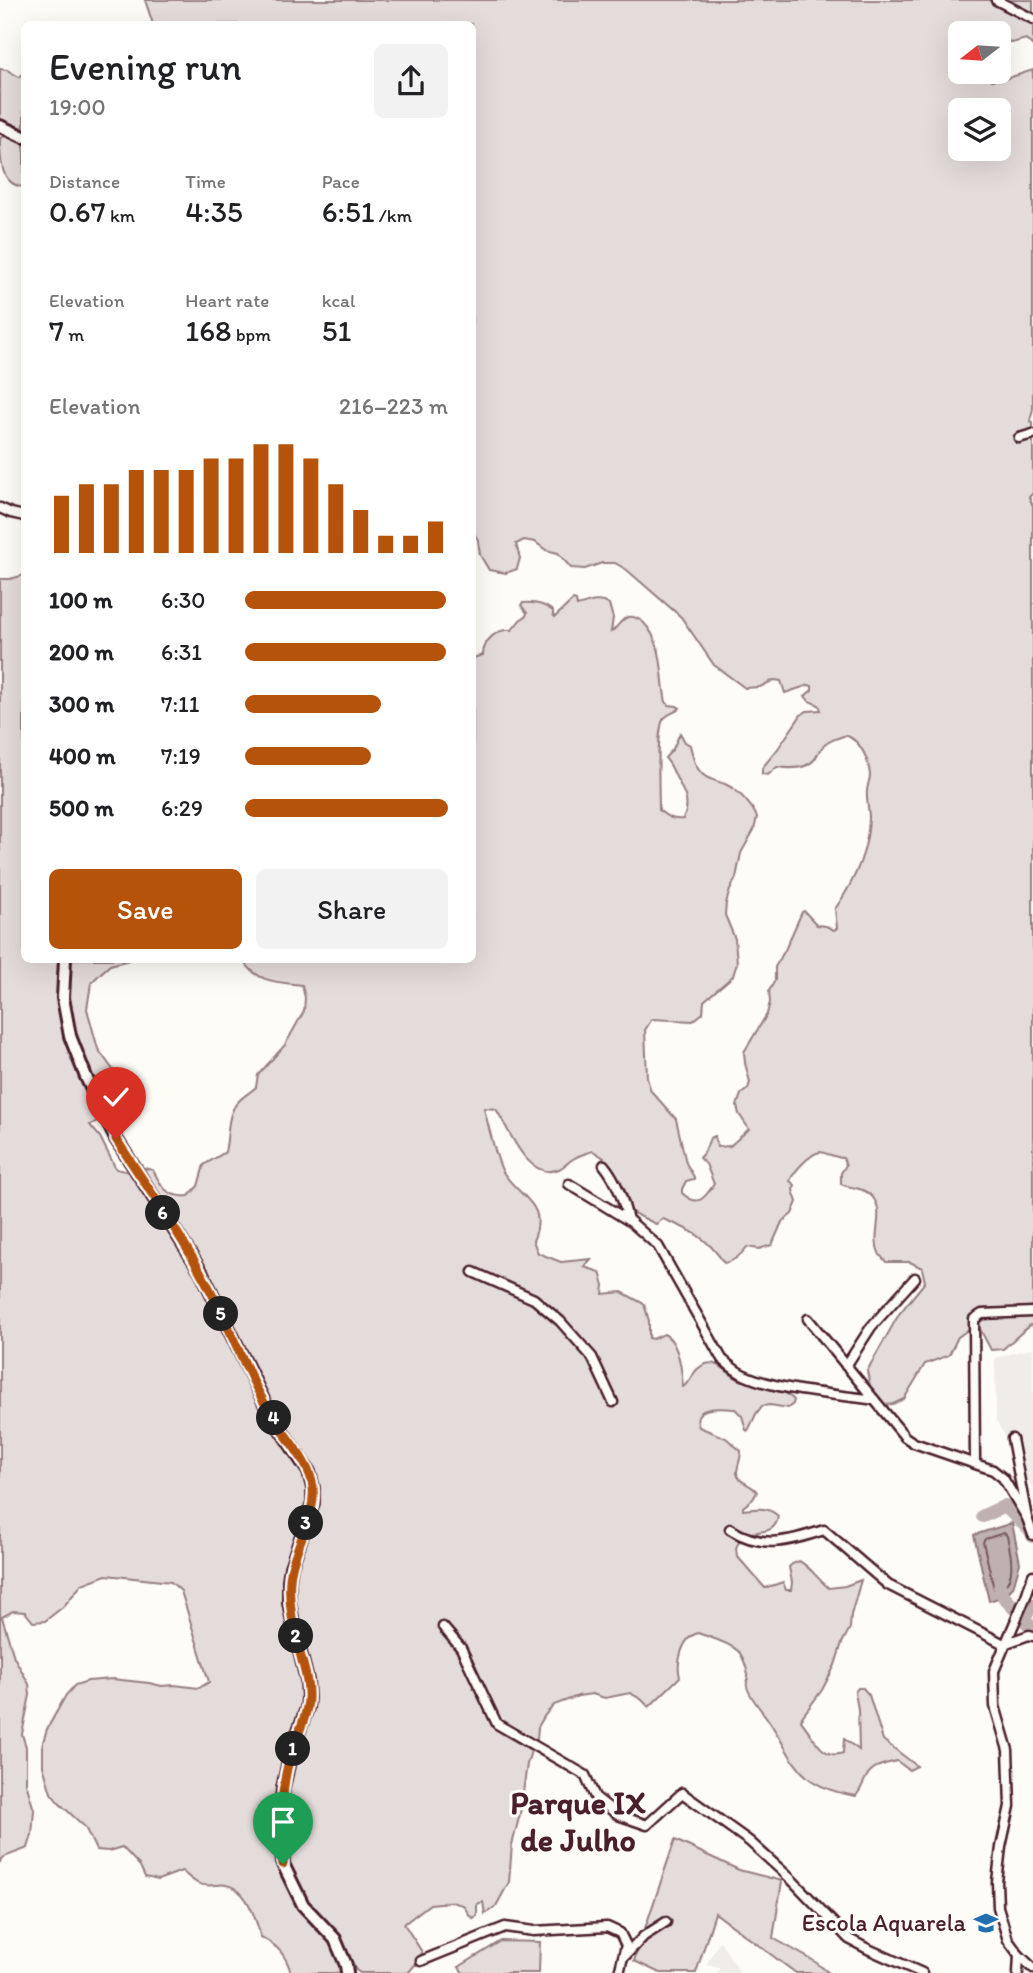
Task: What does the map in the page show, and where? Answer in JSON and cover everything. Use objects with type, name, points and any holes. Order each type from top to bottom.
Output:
[{"type":"street","points":[[996,0],[1033,19]]},
{"type":"street","points":[[0,126],[21,136]]},
{"type":"street","points":[[1019,438],[1033,434]]},
{"type":"street","points":[[0,508],[21,515]]},
{"type":"street","points":[[65,963],[63,998],[70,1036],[86,1077],[116,1139],[202,1273],[269,1412],[309,1472],[313,1503],[289,1580],[289,1602],[307,1680],[308,1698],[283,1788],[283,1864],[303,1905],[335,1939],[347,1973]]},
{"type":"street","points":[[604,1165],[623,1201],[628,1220]]},
{"type":"street","points":[[569,1184],[628,1220],[659,1246],[722,1359],[732,1368],[744,1376],[775,1385],[874,1400]]},
{"type":"street","points":[[473,1272],[534,1299],[560,1321],[592,1357],[613,1402]]},
{"type":"street","points":[[846,1366],[871,1327],[915,1278]]},
{"type":"street","points":[[975,1463],[974,1319],[982,1314],[1033,1312]]},
{"type":"street","points":[[808,1319],[905,1437],[914,1443],[993,1470],[1003,1478],[1030,1520]]},
{"type":"street","points":[[1012,1439],[1032,1534]]},
{"type":"street","points":[[730,1529],[743,1538],[764,1542],[783,1541],[824,1530],[888,1585],[1004,1643],[1033,1636]]},
{"type":"street","points":[[1033,1576],[994,1671],[995,1706],[1008,1751],[1010,1806],[1001,1847],[997,1882],[998,1907],[1009,1940],[1019,1955],[1033,1968]]},
{"type":"street","points":[[443,1627],[461,1648],[497,1724],[585,1775],[595,1797],[618,1815],[647,1825],[682,1793],[749,1841],[791,1879],[849,1939],[922,1973]]},
{"type":"street","points":[[625,1956],[644,1936],[666,1922]]},
{"type":"street","points":[[421,1961],[505,1927],[534,1931],[607,1927],[620,1933],[626,1945],[619,1973]]},
{"type":"street","points":[[1018,1973],[1019,1955]]},
{"type":"shaded area","points":[[145,0],[1033,0],[1033,46],[1026,39],[1012,43],[1012,21],[948,21],[948,84],[1012,84],[1012,77],[1033,70],[1033,409],[1030,421],[1033,422],[1033,493],[1029,497],[1033,506],[1033,1326],[1030,1325],[1003,1349],[991,1350],[980,1329],[968,1330],[958,1337],[949,1355],[925,1364],[904,1399],[882,1405],[872,1396],[867,1371],[899,1314],[925,1282],[922,1268],[910,1262],[886,1262],[880,1255],[876,1238],[877,1206],[865,1191],[841,1184],[841,1173],[846,1165],[843,1158],[820,1152],[807,1159],[790,1181],[795,1185],[793,1190],[797,1202],[792,1214],[782,1222],[772,1245],[759,1249],[747,1247],[737,1258],[724,1263],[705,1241],[690,1231],[663,1219],[656,1224],[629,1211],[622,1196],[621,1184],[604,1158],[593,1151],[575,1158],[559,1169],[548,1171],[538,1168],[521,1152],[496,1109],[484,1108],[500,1166],[531,1203],[538,1218],[533,1241],[538,1253],[561,1262],[591,1259],[584,1267],[600,1272],[604,1285],[603,1294],[622,1292],[644,1304],[649,1321],[649,1338],[664,1334],[673,1343],[679,1358],[683,1387],[698,1368],[711,1363],[742,1381],[756,1378],[764,1381],[794,1400],[788,1408],[762,1406],[748,1431],[742,1416],[735,1409],[708,1409],[699,1415],[697,1420],[699,1427],[726,1438],[741,1451],[738,1476],[757,1492],[743,1510],[766,1509],[778,1516],[773,1527],[741,1539],[736,1548],[737,1556],[765,1588],[783,1582],[786,1590],[791,1590],[789,1567],[799,1561],[829,1588],[861,1580],[850,1628],[835,1665],[801,1721],[818,1745],[829,1753],[843,1753],[844,1739],[859,1750],[855,1692],[858,1688],[863,1688],[869,1695],[883,1740],[917,1766],[909,1770],[897,1761],[876,1767],[865,1779],[856,1796],[836,1792],[809,1779],[800,1770],[752,1698],[747,1685],[747,1669],[740,1653],[724,1643],[698,1633],[692,1635],[684,1645],[679,1665],[680,1677],[649,1707],[630,1693],[605,1698],[592,1694],[554,1705],[545,1715],[538,1727],[537,1739],[527,1764],[520,1814],[512,1845],[509,1882],[496,1906],[485,1914],[483,1902],[477,1904],[477,1916],[473,1918],[463,1905],[451,1902],[430,1904],[404,1924],[422,1952],[421,1958],[408,1973],[360,1973],[339,1942],[321,1931],[338,1956],[342,1973],[291,1973],[280,1952],[261,1937],[250,1906],[240,1892],[225,1885],[201,1884],[182,1871],[158,1880],[145,1877],[140,1866],[122,1847],[109,1851],[96,1850],[85,1827],[51,1793],[43,1766],[43,1742],[47,1729],[66,1695],[75,1685],[112,1679],[199,1688],[209,1682],[181,1591],[171,1582],[106,1575],[82,1584],[64,1606],[45,1621],[33,1622],[25,1612],[13,1611],[2,1617],[14,1657],[29,1684],[30,1695],[22,1734],[26,1747],[26,1783],[34,1810],[28,1848],[4,1857],[0,1862],[0,579],[21,576],[21,963],[118,963],[110,965],[91,983],[87,1009],[98,1049],[127,1089],[125,1101],[90,1125],[100,1137],[116,1169],[129,1172],[140,1167],[153,1170],[166,1190],[182,1196],[189,1196],[198,1186],[204,1165],[225,1152],[234,1107],[256,1087],[258,1075],[285,1045],[304,1011],[302,985],[268,980],[254,973],[246,963],[476,963],[476,657],[483,655],[488,640],[502,631],[512,630],[526,616],[527,613],[521,605],[523,603],[546,607],[553,611],[555,617],[573,600],[577,606],[605,602],[609,604],[613,618],[611,632],[628,617],[643,622],[658,650],[666,702],[680,708],[664,718],[661,727],[659,810],[676,819],[683,819],[685,814],[684,793],[665,758],[673,749],[680,733],[690,745],[699,771],[735,790],[748,802],[757,817],[754,830],[741,853],[736,878],[726,903],[725,915],[735,939],[737,963],[733,976],[704,1001],[703,1013],[693,1021],[652,1019],[645,1030],[647,1078],[651,1091],[676,1119],[686,1163],[694,1177],[686,1181],[682,1193],[692,1200],[701,1199],[714,1184],[706,1164],[699,1158],[710,1138],[715,1136],[717,1147],[730,1146],[749,1129],[737,1106],[741,1094],[748,1089],[750,1082],[744,1052],[767,1014],[769,991],[775,980],[775,967],[802,912],[817,925],[834,930],[837,928],[835,909],[854,877],[866,843],[869,818],[868,763],[856,742],[846,735],[826,744],[807,765],[777,767],[768,775],[762,774],[762,768],[801,715],[807,711],[821,710],[819,705],[805,696],[812,690],[812,686],[785,693],[781,681],[774,680],[760,687],[745,688],[714,665],[681,617],[627,570],[615,563],[602,563],[585,569],[571,568],[558,553],[524,540],[516,544],[520,558],[517,569],[506,573],[489,570],[480,555],[476,537],[476,21],[152,21]]},
{"type":"shaded area","points":[[0,69],[19,77],[21,75],[21,127],[0,122]]},
{"type":"shaded area","points":[[5,136],[21,140],[21,186],[10,181],[3,170],[0,138]]},
{"type":"shaded area","points":[[1033,1348],[1033,1490],[996,1420],[995,1358]]},
{"type":"shaded area","points":[[675,1840],[739,1870],[782,1881],[773,1938],[814,1961],[829,1973],[796,1973],[715,1913],[696,1973],[660,1973],[634,1961]]},
{"type":"shaded area","points":[[501,1941],[540,1942],[539,1973],[463,1973],[459,1967]]},
{"type":"shaded area","points":[[720,1941],[740,1973],[717,1973],[720,1968],[706,1965]]},
{"type":"water","points":[[1012,1523],[1020,1563],[1013,1587],[1005,1596],[989,1601],[974,1535]]},
{"type":"waterway","points":[[983,1516],[1005,1506],[1033,1536]]},
{"type":"waterway","points":[[1000,1587],[1004,1597],[1014,1608]]},
{"type":"waterway","points":[[1033,1605],[1023,1618],[1033,1629]]},
{"type":"place","name":"Escola Aquarela","points":[[986,1923]]},
{"type":"district","name":"Parque IX de Julho","points":[[578,1822]]},
{"type":"route","points":[[116,1139],[202,1273],[269,1412],[309,1472],[313,1488],[313,1503],[289,1580],[289,1602],[307,1680],[308,1698],[283,1788],[283,1864]]}]
